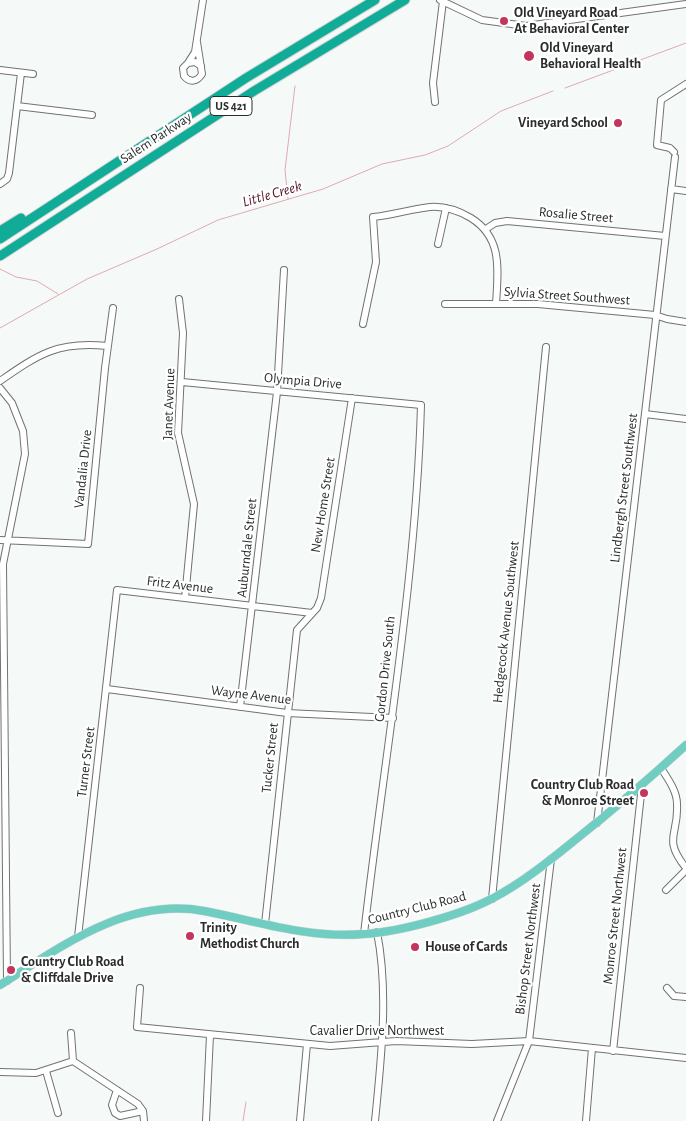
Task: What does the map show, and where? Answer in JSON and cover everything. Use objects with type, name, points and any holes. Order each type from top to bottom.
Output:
[{"type":"highway","name":"Salem Parkway","points":[[0,239],[246,78],[375,0]]},
{"type":"highway","name":"Salem Parkway","points":[[0,256],[254,91],[405,0]]},
{"type":"highway","points":[[0,231],[56,197],[72,191]]},
{"type":"main road","name":"Country Club Road","points":[[3,983],[78,937],[122,916],[160,908],[202,911],[303,932],[364,934],[435,919],[470,908],[492,899],[551,859],[597,823],[686,745]]},
{"type":"street","points":[[198,42],[202,70],[200,78],[192,81],[184,76],[183,72],[195,52],[198,42],[203,0]]},
{"type":"street","points":[[435,102],[433,83],[441,1],[482,20],[526,26],[686,4]]},
{"type":"street","points":[[188,62],[195,62],[201,66]]},
{"type":"street","points":[[0,70],[33,74]]},
{"type":"street","points":[[0,184],[7,179],[9,172],[21,73]]},
{"type":"street","name":"Lindbergh Street Southwest","points":[[597,823],[671,189],[674,155],[670,148],[657,145],[661,100],[686,84]]},
{"type":"street","points":[[17,106],[92,115]]},
{"type":"street","points":[[671,189],[686,191]]},
{"type":"street","points":[[363,324],[376,262],[374,217],[421,208],[446,208],[465,214],[486,229],[497,256],[496,304]]},
{"type":"street","points":[[438,244],[446,208]]},
{"type":"street","name":"Rosalie Street","points":[[486,229],[496,223],[507,221],[665,236]]},
{"type":"street","name":"Auburndale Street","points":[[240,708],[277,392],[284,270]]},
{"type":"street","name":"Janet Avenue","points":[[179,299],[184,333],[178,421],[179,444],[194,504],[185,598]]},
{"type":"street","name":"Sylvia Street Southwest","points":[[445,304],[538,304],[655,315],[686,322]]},
{"type":"street","name":"Vandalia Drive","points":[[0,540],[88,544],[107,346],[113,308]]},
{"type":"street","points":[[0,381],[25,363],[57,348],[76,344],[107,346]]},
{"type":"street","name":"Hedgecock Avenue Southwest","points":[[492,899],[546,347]]},
{"type":"street","name":"Olympia Drive","points":[[182,382],[421,405]]},
{"type":"street","points":[[0,388],[12,403],[23,431],[25,454],[2,572],[3,983]]},
{"type":"street","name":"New Home Street","points":[[312,613],[321,598],[325,579],[332,520],[352,398]]},
{"type":"street","name":"Gordon Drive South","points":[[364,934],[377,822],[385,783],[393,718],[417,495],[421,405]]},
{"type":"street","points":[[645,414],[686,419]]},
{"type":"street","name":"Fritz Avenue","points":[[117,590],[299,612]]},
{"type":"street","name":"Turner Street","points":[[78,937],[117,590]]},
{"type":"street","points":[[299,612],[312,613]]},
{"type":"street","name":"Tucker Street","points":[[265,924],[299,612]]},
{"type":"street","points":[[297,630],[312,613]]},
{"type":"street","name":"Wayne Avenue","points":[[107,689],[240,708],[393,718]]},
{"type":"street","points":[[661,768],[676,798],[677,812],[672,843],[676,855],[686,869],[666,890]]},
{"type":"street","name":"Monroe Street Northwest","points":[[613,1050],[642,785]]},
{"type":"street","name":"Bishop Street Northwest","points":[[497,1121],[529,1041],[551,859]]},
{"type":"street","points":[[375,1121],[381,1043],[382,977],[377,932]]},
{"type":"street","name":"Cavalier Drive Northwest","points":[[140,988],[137,1027],[340,1046],[404,1041],[472,1044],[529,1041],[686,1058]]},
{"type":"street","points":[[667,988],[674,996],[686,997]]},
{"type":"street","points":[[71,1033],[73,1061]]},
{"type":"street","points":[[206,1121],[210,1034]]},
{"type":"street","points":[[300,1121],[307,1044]]},
{"type":"street","points":[[586,1121],[592,1048]]},
{"type":"street","points":[[0,1072],[24,1074],[46,1071],[73,1061]]},
{"type":"street","points":[[73,1061],[138,1104],[144,1121]]},
{"type":"street","points":[[46,1071],[58,1113]]},
{"type":"street","points":[[117,1090],[112,1105],[115,1113],[120,1116],[142,1111]]},
{"type":"waterway","name":"Little Creek","points":[[565,88],[686,43]]},
{"type":"waterway","points":[[288,199],[285,170],[295,86]]},
{"type":"waterway","name":"Little Creek","points":[[0,328],[87,279],[218,220],[323,189],[382,164],[425,155],[448,146],[501,111],[553,91]]},
{"type":"waterway","points":[[0,269],[16,277],[37,281],[58,294]]},
{"type":"waterway","points":[[243,1121],[246,1102]]},
{"type":"place","name":"Old Vineyard Road At Behavioral Center","points":[[504,21]]},
{"type":"place","name":"Old Vineyard Behavioral Health","points":[[529,56]]},
{"type":"place","name":"Vineyard School","points":[[618,123]]},
{"type":"place","name":"Country Club Road & Monroe Street","points":[[644,793]]},
{"type":"place","name":"Trinity Methodist Church","points":[[190,936]]},
{"type":"place","name":"House of Cards","points":[[415,947]]},
{"type":"place","name":"Country Club Road & Cliffdale Drive","points":[[11,970]]}]
